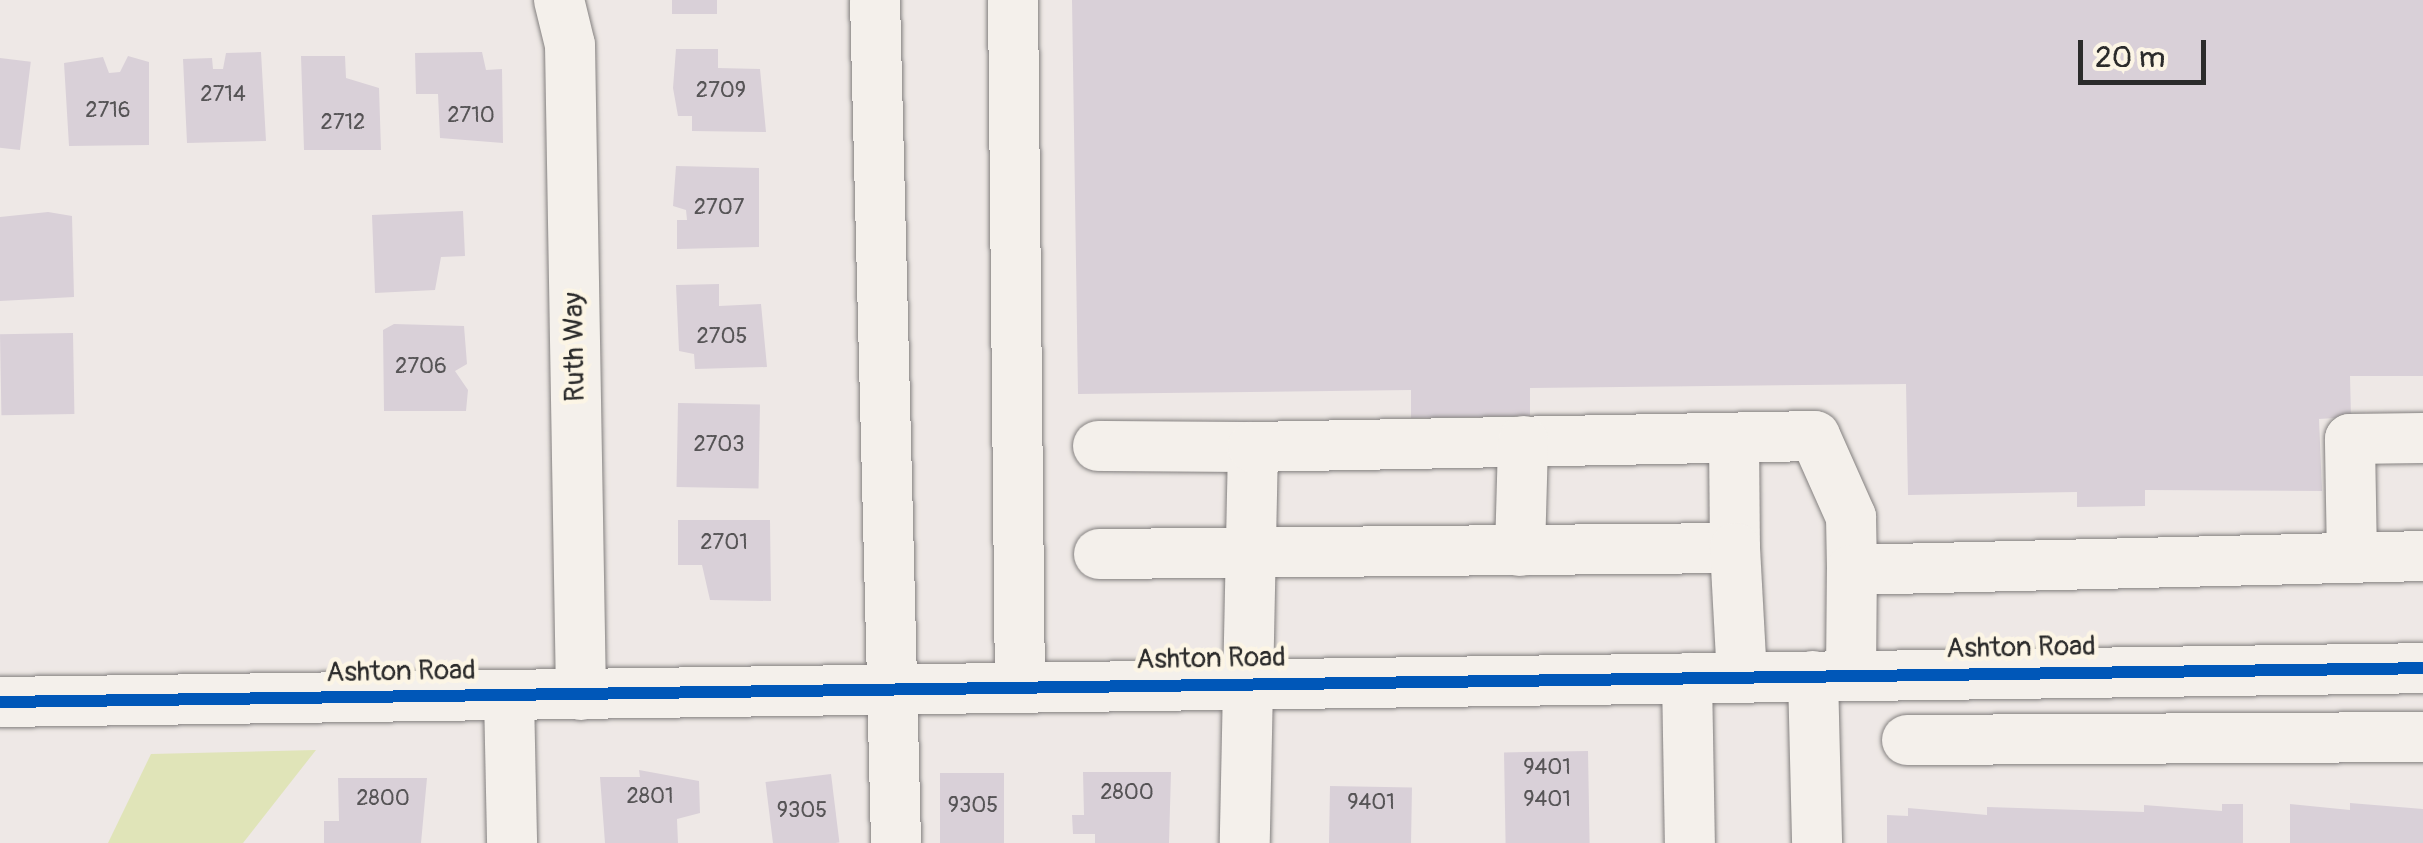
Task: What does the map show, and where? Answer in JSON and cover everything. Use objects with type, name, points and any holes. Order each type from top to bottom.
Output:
[{"type":"street","name":"Ruth Way","points":[[559,0],[570,46],[581,695]]},
{"type":"street","points":[[874,0],[887,690],[896,843]]},
{"type":"street","points":[[1013,0],[1020,687]]},
{"type":"street","points":[[1098,446],[1253,447],[1816,436],[1851,517],[1852,570],[1832,676],[1817,843]]},
{"type":"street","points":[[1734,438],[1742,677]]},
{"type":"street","points":[[2352,558],[2350,440],[2423,438]]},
{"type":"street","points":[[1520,551],[1522,442]]},
{"type":"street","points":[[1245,843],[1253,447]]},
{"type":"street","points":[[1100,554],[1735,548]]},
{"type":"street","points":[[1852,570],[2423,556]]},
{"type":"street","name":"Ashton Road","points":[[0,702],[2423,668]]},
{"type":"street","points":[[2264,738],[2266,670]]},
{"type":"street","points":[[1687,678],[1690,843]]},
{"type":"street","points":[[509,696],[512,843]]},
{"type":"street","points":[[1907,740],[2423,737]]},
{"type":"green space","points":[[316,750],[243,843],[108,843],[151,754]]},
{"type":"building","points":[[672,0],[717,0],[717,14],[672,14]]},
{"type":"building","points":[[1072,0],[2423,0],[2423,376],[2350,376],[2351,417],[2319,419],[2322,491],[2145,490],[2145,506],[2077,507],[2077,492],[1908,495],[1906,384],[1530,388],[1530,416],[1411,418],[1411,390],[1078,394]]},
{"type":"building","points":[[676,49],[718,49],[718,68],[760,69],[766,132],[692,131],[692,116],[678,116],[673,88]]},
{"type":"building","points":[[261,52],[266,141],[187,143],[183,59],[212,58],[213,69],[223,69],[226,53]]},
{"type":"building","points":[[482,52],[486,70],[502,69],[503,143],[440,138],[438,94],[416,94],[415,53]]},
{"type":"building","points":[[128,56],[149,62],[149,145],[69,146],[64,63],[103,57],[109,73],[120,72]]},
{"type":"building","points":[[301,56],[345,56],[346,78],[379,88],[381,150],[304,150]]},
{"type":"building","points":[[0,58],[31,62],[20,150],[0,148]]},
{"type":"building","points":[[676,166],[759,168],[759,247],[677,249],[677,220],[687,220],[686,210],[673,206]]},
{"type":"building","points":[[463,211],[465,256],[441,257],[435,290],[375,293],[372,215]]},
{"type":"building","points":[[48,212],[72,216],[74,297],[0,301],[0,217]]},
{"type":"building","points":[[719,284],[719,306],[761,304],[767,367],[695,369],[694,354],[679,351],[676,285]]},
{"type":"building","points":[[394,324],[464,326],[467,364],[455,371],[468,390],[466,411],[384,411],[383,330]]},
{"type":"building","points":[[73,333],[74,414],[1,415],[0,334]]},
{"type":"building","points":[[678,403],[760,404],[759,488],[677,487]]},
{"type":"building","points":[[678,520],[770,520],[771,601],[710,600],[702,565],[678,565]]},
{"type":"building","points":[[1588,751],[1590,843],[1506,843],[1504,752]]},
{"type":"building","points":[[639,770],[699,781],[700,813],[677,819],[678,843],[605,843],[600,777],[640,777]]},
{"type":"building","points":[[1083,772],[1171,772],[1169,843],[1095,843],[1095,834],[1073,834],[1072,815],[1084,815]]},
{"type":"building","points":[[940,773],[1004,773],[1004,843],[940,843]]},
{"type":"building","points":[[831,774],[839,842],[773,843],[765,782]]},
{"type":"building","points":[[338,778],[427,778],[421,843],[324,843],[324,821],[339,821]]},
{"type":"building","points":[[1330,786],[1412,787],[1411,843],[1329,843]]},
{"type":"building","points":[[2350,803],[2423,809],[2423,843],[2290,843],[2290,804],[2350,810]]},
{"type":"building","points":[[2222,804],[2243,804],[2243,843],[1887,843],[1887,815],[1908,816],[1908,808],[1987,815],[1987,807],[2144,812],[2144,805],[2222,811]]},
{"type":"cycle path","points":[[0,702],[2423,668]]}]
